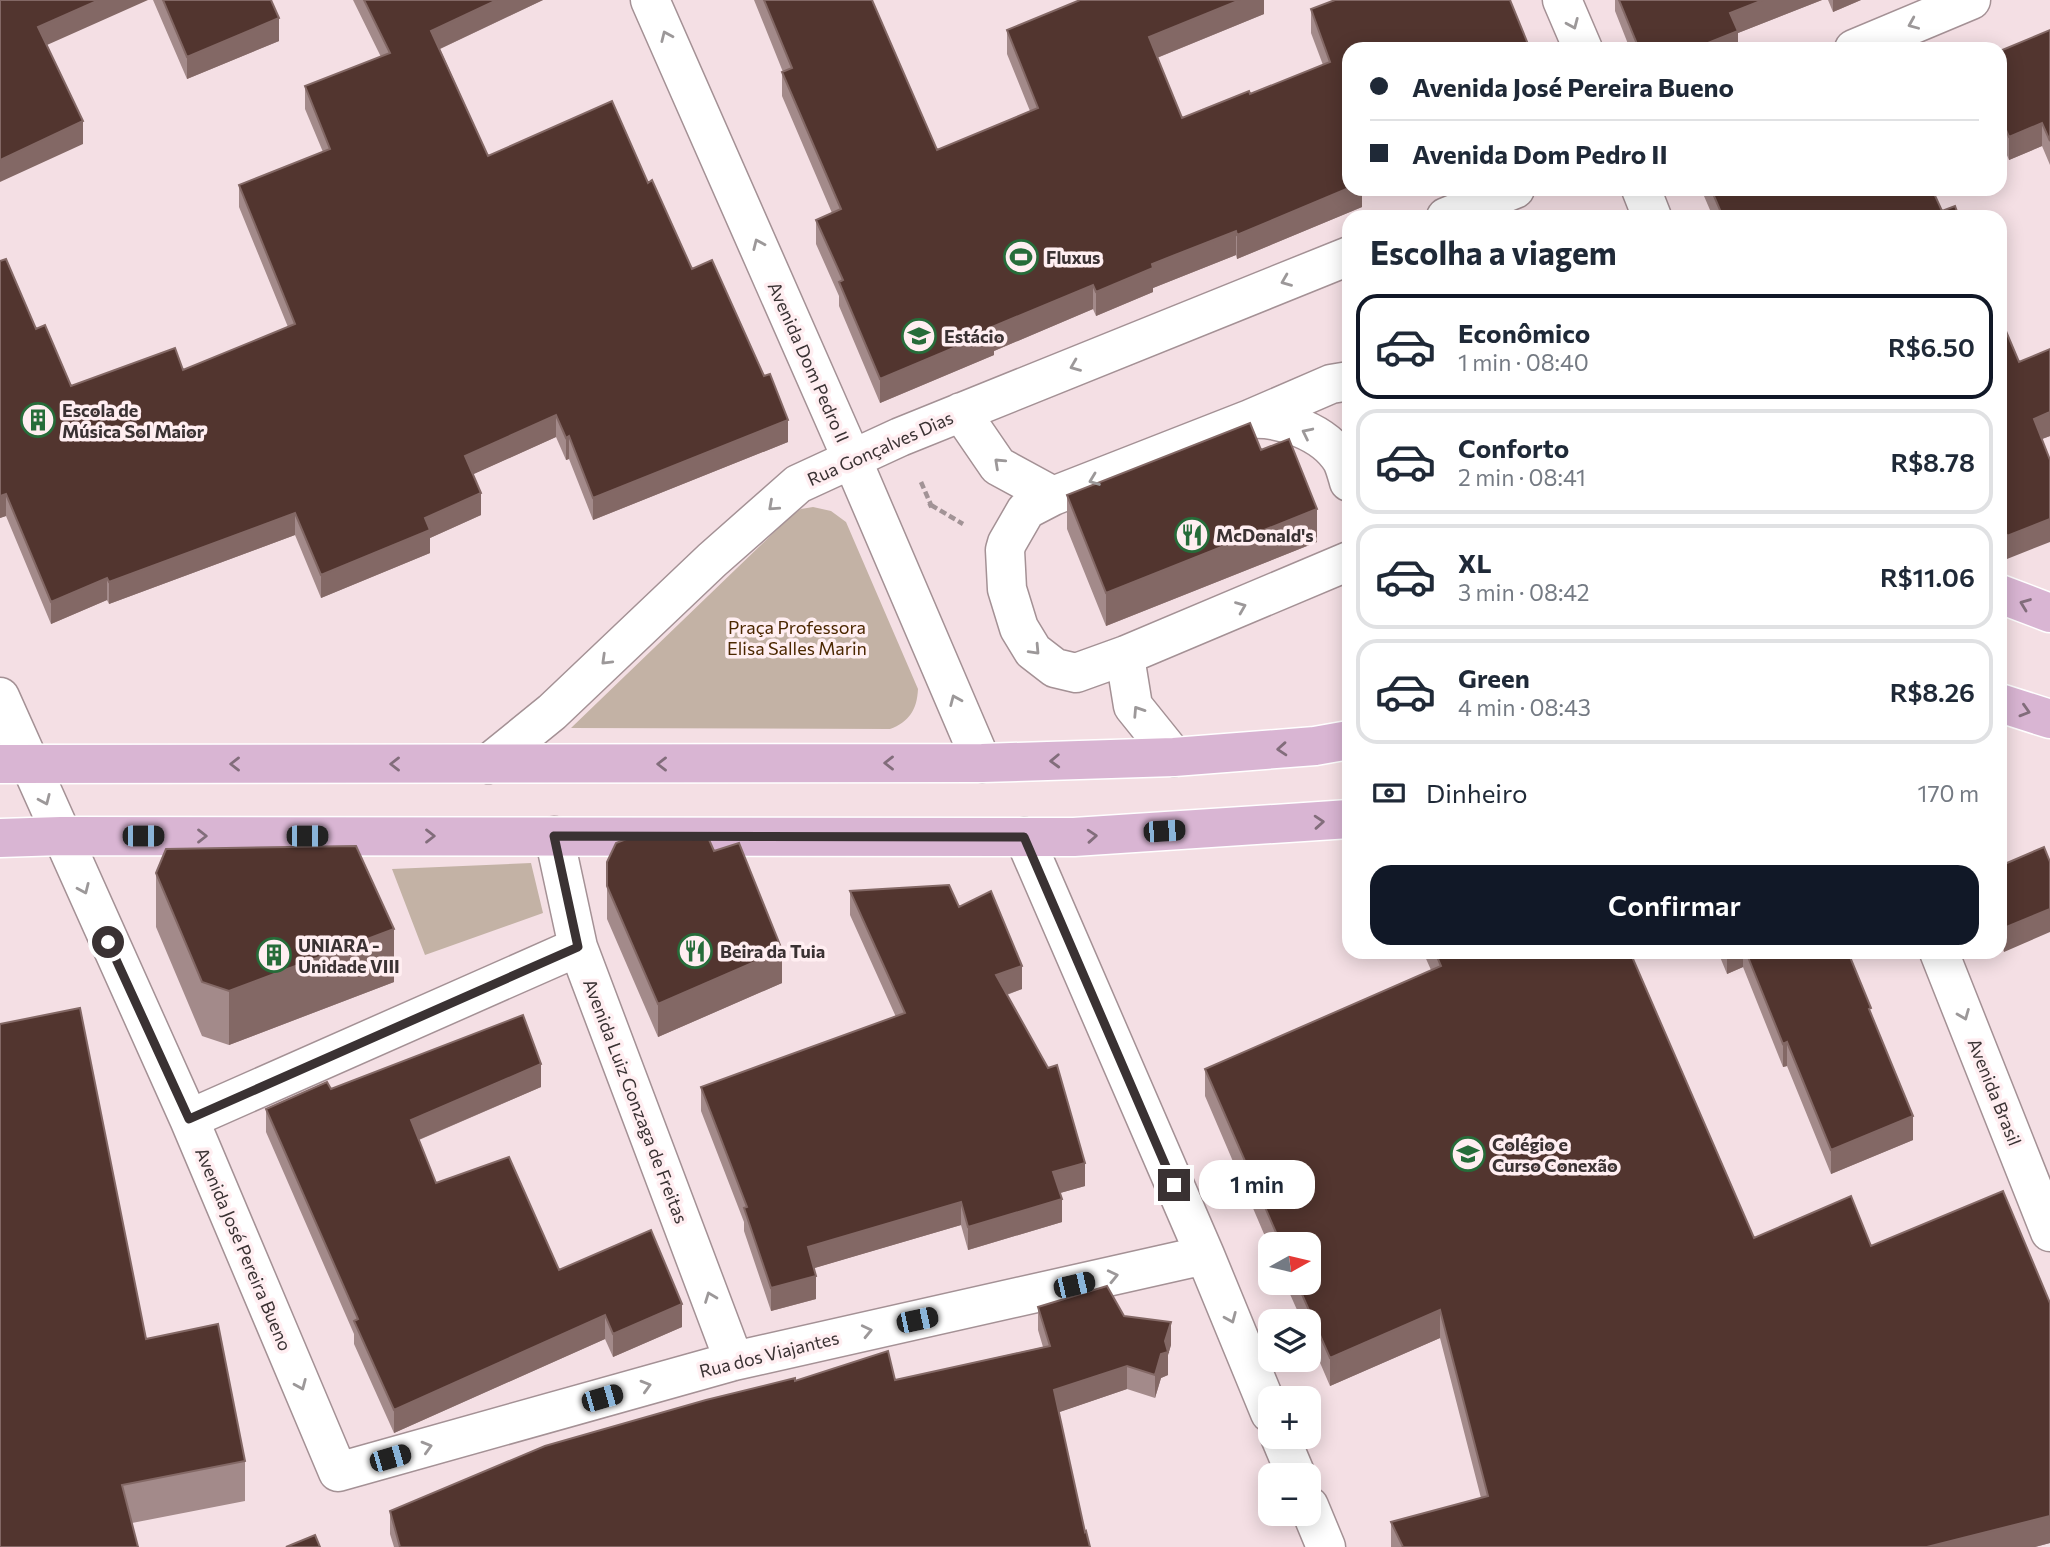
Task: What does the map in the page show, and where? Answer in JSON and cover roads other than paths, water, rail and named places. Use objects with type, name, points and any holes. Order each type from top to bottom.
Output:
[{"type":"main road","points":[[2007,597],[2050,613]]},
{"type":"main road","points":[[2007,705],[2050,719]]},
{"type":"main road","points":[[14,764],[982,763],[1174,757],[1315,746],[1342,741]]},
{"type":"main road","points":[[0,838],[1074,837],[1342,819]]},
{"type":"street","name":"Avenida Dom Pedro II","points":[[650,0],[852,457],[982,763]]},
{"type":"street","points":[[1562,0],[1580,42]]},
{"type":"street","points":[[1871,42],[1971,0]]},
{"type":"street","points":[[1463,210],[1498,196]]},
{"type":"street","name":"Rua Gonçalves Dias","points":[[488,764],[552,712],[712,560],[797,484],[852,457],[1342,259]]},
{"type":"street","points":[[1342,382],[1331,384],[1250,419],[1053,496],[1026,510],[1005,550],[1007,589],[1019,628],[1034,651],[1055,668],[1076,673],[1126,655],[1342,564]]},
{"type":"street","points":[[961,412],[998,466],[1053,496]]},
{"type":"street","points":[[1250,419],[1269,418],[1305,430],[1328,444],[1342,461]]},
{"type":"street","points":[[1126,655],[1133,706],[1174,757]]},
{"type":"street","name":"Avenida José Pereira Bueno","points":[[0,696],[14,764],[61,836],[189,1119],[338,1472]]},
{"type":"street","name":"Avenida Luiz Gonzaga de Freitas","points":[[554,836],[578,947],[734,1361]]},
{"type":"street","points":[[1024,837],[1259,1386]]},
{"type":"street","points":[[189,1119],[578,947]]},
{"type":"street","name":"Avenida Brasil","points":[[1942,959],[2050,1232]]},
{"type":"street","name":"Rua dos Viajantes","points":[[338,1472],[734,1361],[1205,1255]]},
{"type":"street","points":[[1317,1526],[1326,1547]]},
{"type":"place","name":"Fluxus","points":[[1021,257]]},
{"type":"place","name":"Estácio","points":[[919,336]]},
{"type":"place","name":"Escola de Música Sol Maior","points":[[38,420]]},
{"type":"place","name":"McDonald's","points":[[1192,535]]},
{"type":"place","name":"Beira da Tuia","points":[[695,951]]},
{"type":"place","name":"UNIARA - Unidade VIII","points":[[274,955]]},
{"type":"place","name":"Colégio e Curso Conexão","points":[[1468,1154]]},
{"type":"park label","name":"Praça Professora Elisa Salles Marin","points":[[797,637]]}]
